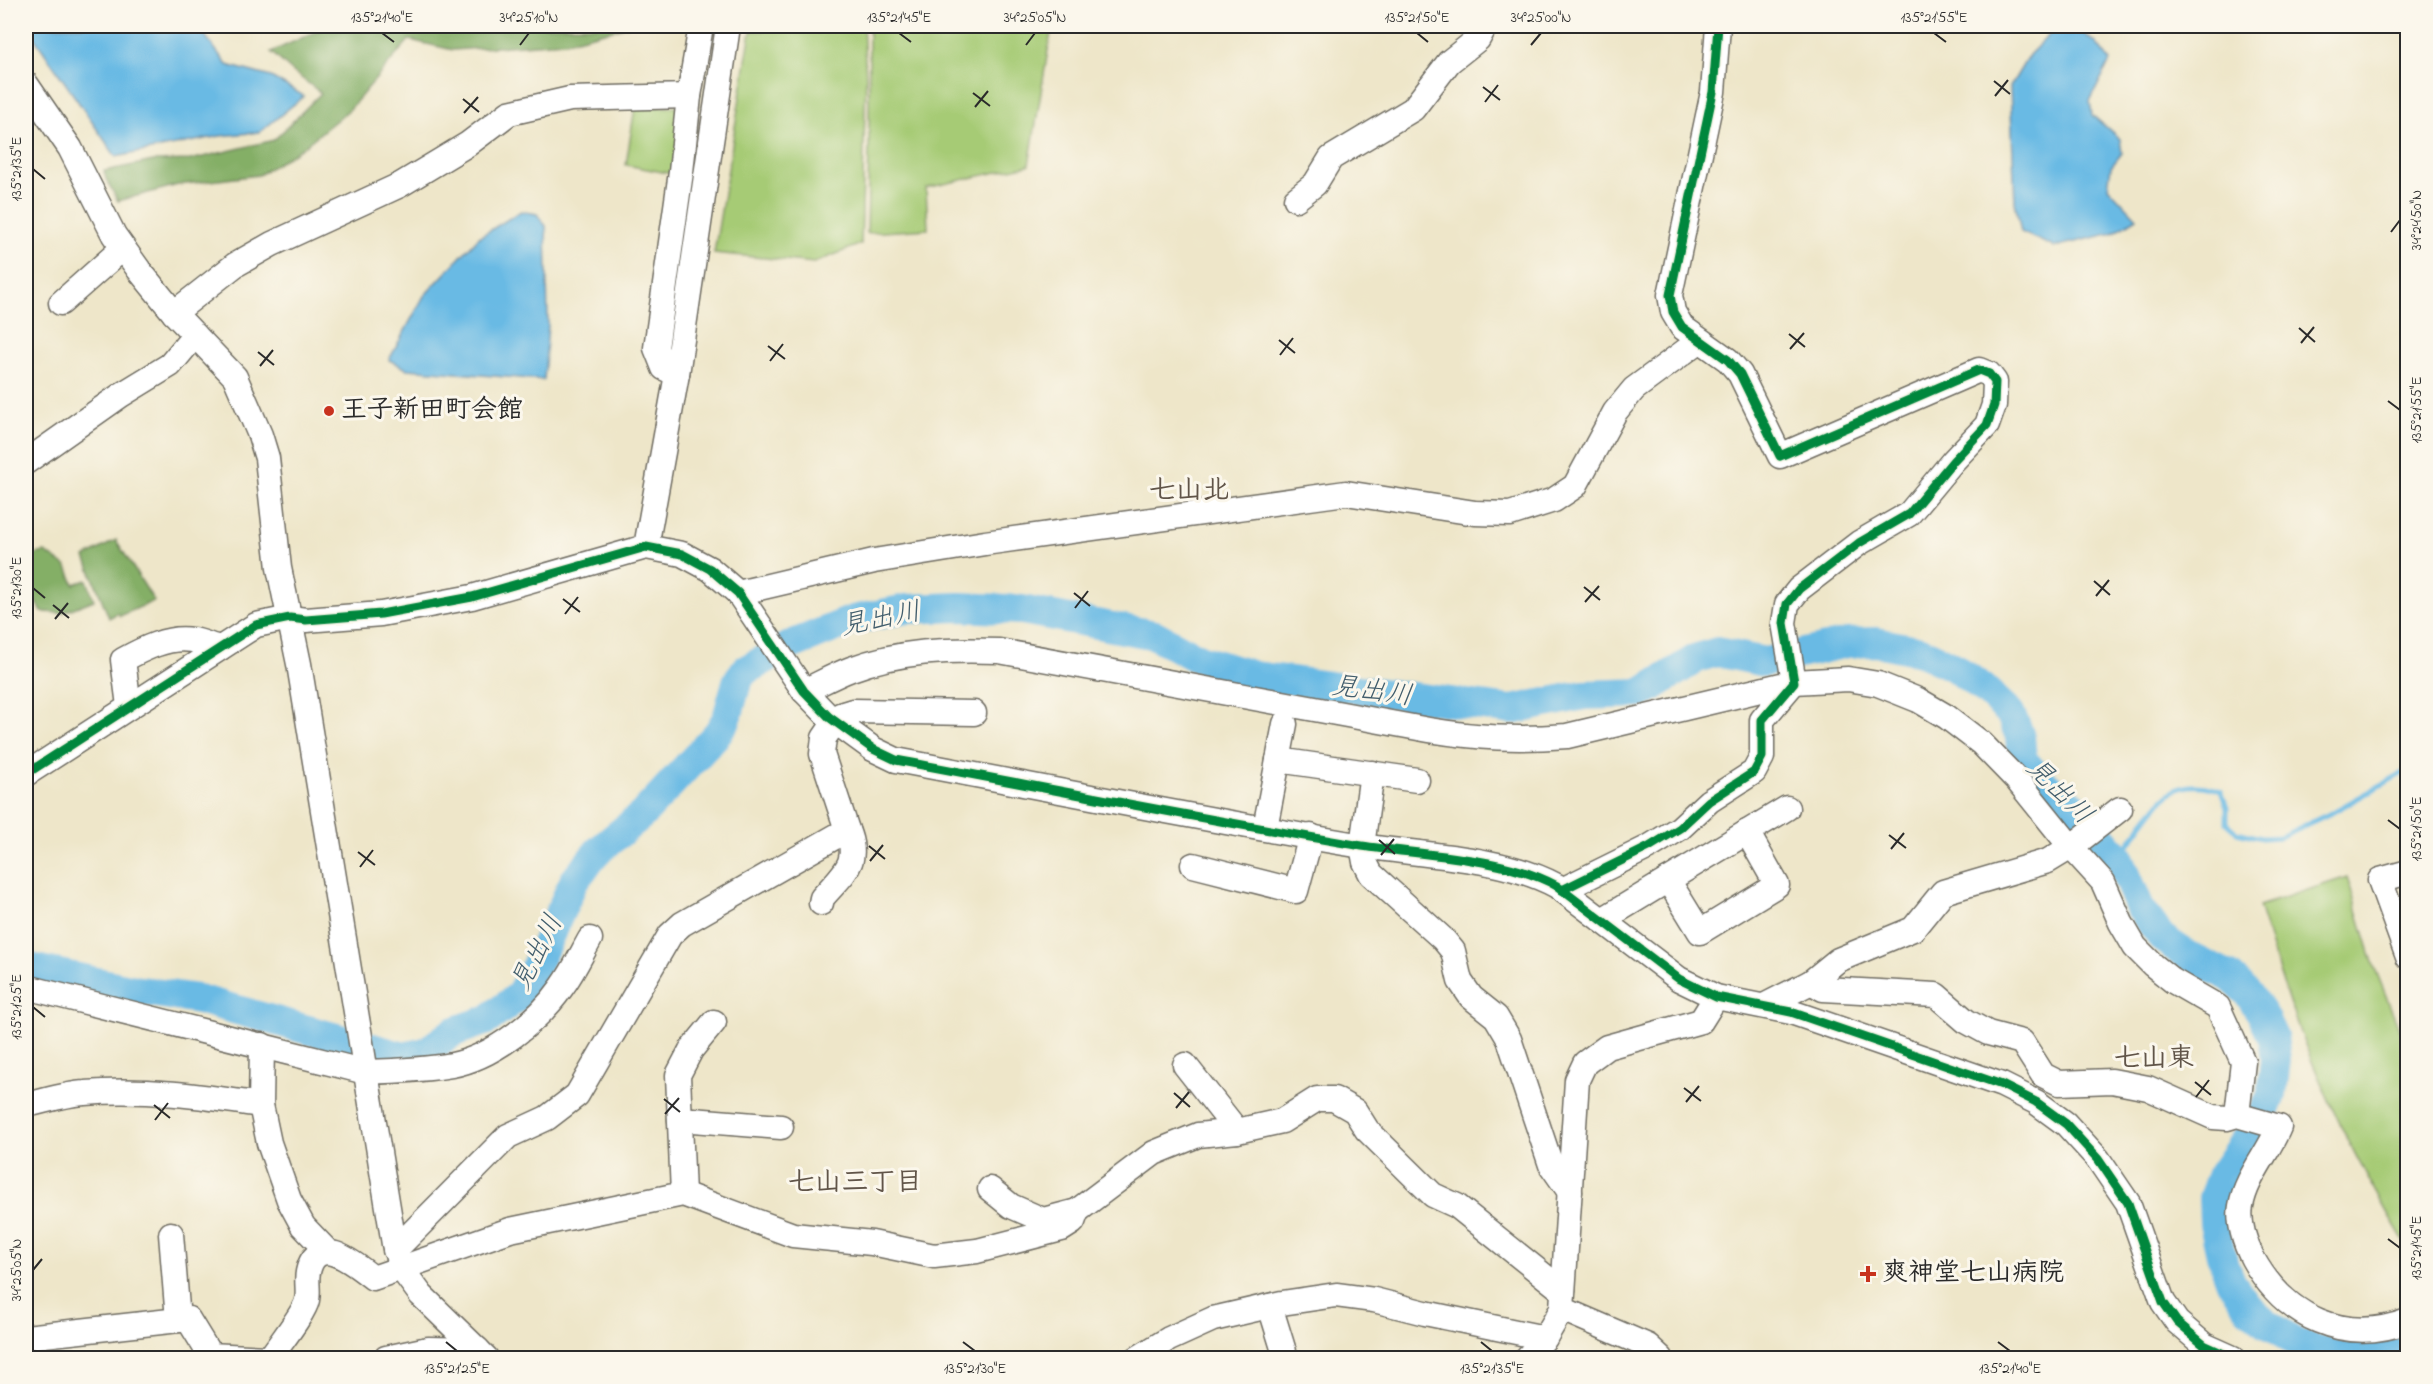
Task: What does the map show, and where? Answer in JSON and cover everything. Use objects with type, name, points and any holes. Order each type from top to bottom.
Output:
[{"type":"street","points":[[677,374],[664,368],[656,348],[681,172],[689,96],[701,26]]},
{"type":"street","points":[[646,547],[677,374],[728,26]]},
{"type":"street","points":[[1296,199],[1315,184],[1331,158],[1413,109],[1449,62],[1479,39],[1485,26]]},
{"type":"street","points":[[1562,890],[1649,847],[1680,828],[1709,801],[1754,772],[1762,757],[1762,720],[1794,682],[1784,622],[1787,604],[1798,589],[1859,543],[1909,514],[1953,461],[1988,425],[1994,405],[1995,382],[1989,374],[1979,370],[1780,456],[1740,374],[1728,360],[1682,327],[1673,312],[1670,295],[1713,92],[1718,26]]},
{"type":"street","points":[[26,84],[70,147],[114,236],[174,313],[236,377],[260,435],[272,485],[279,568],[290,618],[398,1259],[421,1295],[482,1354]]},
{"type":"street","points":[[174,313],[235,265],[272,244],[400,185],[468,144],[509,113],[570,99],[689,96]]},
{"type":"street","points":[[61,303],[123,248]]},
{"type":"street","points":[[28,456],[170,365],[195,335]]},
{"type":"street","points":[[738,593],[874,561],[985,543],[1346,493],[1475,513],[1510,514],[1554,500],[1575,486],[1615,412],[1634,389],[1700,341]]},
{"type":"street","points":[[26,774],[256,625],[290,618],[306,620],[381,614],[472,597],[646,547],[682,554],[710,569],[738,593],[804,691],[835,722],[873,749],[896,760],[1362,846],[1509,867],[1537,875],[1562,890],[1680,979],[1716,997],[1791,1012],[2002,1085],[2036,1102],[2066,1124],[2098,1159],[2128,1203],[2163,1302],[2176,1322],[2204,1345],[2233,1359]]},
{"type":"street","points":[[129,706],[123,660],[147,647],[174,640],[191,640],[220,648]]},
{"type":"street","points":[[804,691],[850,669],[902,655],[938,650],[999,651],[1429,730],[1482,738],[1530,739],[1567,736],[1794,682],[1848,679],[1878,684],[1918,700],[1947,717],[1981,743],[2017,780],[2071,847],[2103,882],[2121,923],[2135,946],[2173,981],[2218,1007],[2243,1062],[2237,1115]]},
{"type":"street","points":[[821,903],[822,898],[852,861],[854,846],[822,754],[824,738],[840,715],[852,711],[974,713]]},
{"type":"street","points":[[1265,828],[1285,724]]},
{"type":"street","points":[[1278,760],[1417,780]]},
{"type":"street","points":[[1372,773],[1362,846],[1371,874],[1443,939],[1453,951],[1460,981],[1471,997],[1496,1017],[1509,1039],[1551,1165],[1570,1192]]},
{"type":"street","points":[[1602,920],[1787,808]]},
{"type":"street","points":[[1764,1006],[1811,982],[1838,960],[1913,929],[1943,892],[2048,861],[2071,847],[2120,809]]},
{"type":"street","points":[[262,1045],[261,1105],[269,1143],[290,1200],[303,1226],[327,1251],[344,1256],[374,1278],[398,1259],[508,1136],[547,1118],[577,1095],[670,935],[682,924],[847,830]]},
{"type":"street","points":[[1668,880],[1700,932],[1777,885],[1747,832]]},
{"type":"street","points":[[1193,865],[1296,891],[1311,836]]},
{"type":"street","points":[[2408,872],[2380,880],[2408,957]]},
{"type":"street","points":[[26,987],[366,1072],[410,1070],[454,1064],[475,1058],[522,1030],[562,987],[590,939]]},
{"type":"street","points":[[1811,982],[1823,989],[1842,991],[1936,995],[1966,1021],[1988,1033],[2022,1042],[2043,1075],[2059,1083],[2112,1081],[2148,1088],[2213,1117],[2227,1118],[2237,1115],[2279,1127],[2272,1145],[2247,1187],[2241,1207],[2241,1223],[2249,1251],[2261,1274],[2274,1290],[2308,1317],[2360,1330],[2390,1328],[2408,1321]]},
{"type":"street","points":[[1527,1359],[1545,1338],[1563,1300],[1577,1080],[1585,1063],[1607,1047],[1701,1021],[1716,997]]},
{"type":"street","points":[[683,1194],[678,1075],[691,1050],[714,1022]]},
{"type":"street","points":[[1185,1065],[1237,1131]]},
{"type":"street","points":[[2036,1102],[2050,1078]]},
{"type":"street","points":[[26,1105],[82,1093],[135,1091],[184,1093],[261,1105]]},
{"type":"street","points":[[990,1189],[1011,1206],[1043,1221],[1077,1210],[1154,1153],[1198,1135],[1237,1131],[1282,1121],[1317,1099],[1334,1100],[1355,1111],[1367,1130],[1433,1195],[1457,1206],[1563,1300],[1648,1346],[1661,1359]]},
{"type":"street","points":[[680,1119],[781,1127]]},
{"type":"street","points":[[398,1259],[510,1230],[683,1194],[794,1235],[872,1243],[934,1256],[977,1251],[1062,1229],[1073,1222],[1077,1210]]},
{"type":"street","points":[[171,1234],[178,1320]]},
{"type":"street","points":[[270,1359],[307,1301],[308,1271],[316,1256],[327,1251]]},
{"type":"street","points":[[1138,1359],[1169,1339],[1214,1319],[1270,1306],[1336,1295],[1374,1300],[1545,1338]]},
{"type":"street","points":[[1270,1306],[1286,1359]]},
{"type":"street","points":[[26,1337],[188,1319],[209,1357],[265,1359]]},
{"type":"street","points":[[386,1359],[428,1349],[482,1354]]},
{"type":"green space","points":[[328,26],[628,26],[565,42],[453,50],[409,40],[350,109],[302,148],[259,175],[178,185],[118,201],[104,171],[153,161],[190,160],[274,140],[321,93],[271,52]]},
{"type":"green space","points":[[863,26],[866,77],[861,244],[814,263],[714,253],[751,31]]},
{"type":"green space","points":[[869,26],[1052,26],[1029,165],[926,188],[928,229],[867,233]]},
{"type":"green space","points":[[635,107],[682,107],[673,174],[626,165]]},
{"type":"green space","points":[[116,540],[154,601],[120,616],[118,613],[109,618],[85,557]]},
{"type":"green space","points":[[45,552],[67,567],[74,584],[87,580],[94,600],[61,613],[42,612],[34,599],[28,600],[26,607],[26,556]]},
{"type":"green space","points":[[2347,877],[2374,966],[2407,1048],[2407,1246],[2357,1157],[2313,1065],[2289,1002],[2259,906]]},
{"type":"water","points":[[26,26],[198,26],[227,65],[271,77],[304,96],[260,132],[220,136],[116,157]]},
{"type":"water","points":[[2078,30],[2096,43],[2110,61],[2090,101],[2092,115],[2120,139],[2122,153],[2111,167],[2108,187],[2137,218],[2113,233],[2054,247],[2021,232],[2015,202],[2010,87],[2029,55],[2052,32]]},
{"type":"water","points":[[521,211],[537,214],[546,226],[548,325],[544,380],[407,369],[389,360],[424,296],[479,237]]},
{"type":"waterway","name":"見出川","points":[[26,967],[134,990],[198,999],[404,1057],[426,1052],[453,1032],[487,1020],[519,996],[536,966],[574,881],[598,851],[643,814],[718,733],[727,718],[737,682],[744,671],[791,645],[853,620],[906,609],[960,607],[1022,610],[1155,635],[1199,659],[1255,676],[1512,710],[1584,695],[1642,693],[1697,658],[1717,652],[1765,662],[1847,643],[1876,642],[1921,651],[1955,668],[1983,688],[2010,713],[2020,736],[2022,759],[2040,780],[2082,813],[2119,858],[2140,908],[2162,938],[2190,957],[2230,977],[2248,993],[2263,1016],[2273,1037],[2276,1060],[2272,1094],[2265,1111],[2222,1174],[2213,1198],[2214,1223],[2221,1255],[2231,1282],[2248,1307],[2294,1341],[2318,1351],[2345,1357],[2372,1358],[2408,1352]]},
{"type":"waterway","points":[[2119,858],[2159,804],[2172,792],[2184,787],[2203,786],[2221,791],[2227,807],[2227,823],[2237,832],[2262,838],[2280,837],[2333,812],[2408,770]]},
{"type":"cycle path","points":[[1562,890],[1649,847],[1680,828],[1709,801],[1754,772],[1762,757],[1762,720],[1794,682],[1784,623],[1787,604],[1799,589],[1859,543],[1909,514],[1953,461],[1987,425],[1994,405],[1995,382],[1989,374],[1979,370],[1780,456],[1740,374],[1728,360],[1682,327],[1673,312],[1670,295],[1713,92],[1718,26]]},
{"type":"cycle path","points":[[26,774],[256,625],[290,618],[306,620],[381,614],[472,597],[646,547],[682,554],[710,569],[738,593],[804,691],[829,717],[873,749],[896,760],[1304,836],[1362,846],[1462,858],[1513,869],[1557,886],[1679,979],[1716,997],[1791,1012],[2002,1085],[2036,1102],[2066,1124],[2098,1159],[2128,1203],[2163,1302],[2177,1322],[2204,1345],[2233,1358]]},
{"type":"place","name":"王子新田町会館","points":[[329,411]]},
{"type":"place","name":"爽神堂七山病院","points":[[1868,1274]]},
{"type":"district","name":"七山北","points":[[1189,491]]},
{"type":"district","name":"七山東","points":[[2154,1059]]},
{"type":"district","name":"七山三丁目","points":[[855,1183]]}]
